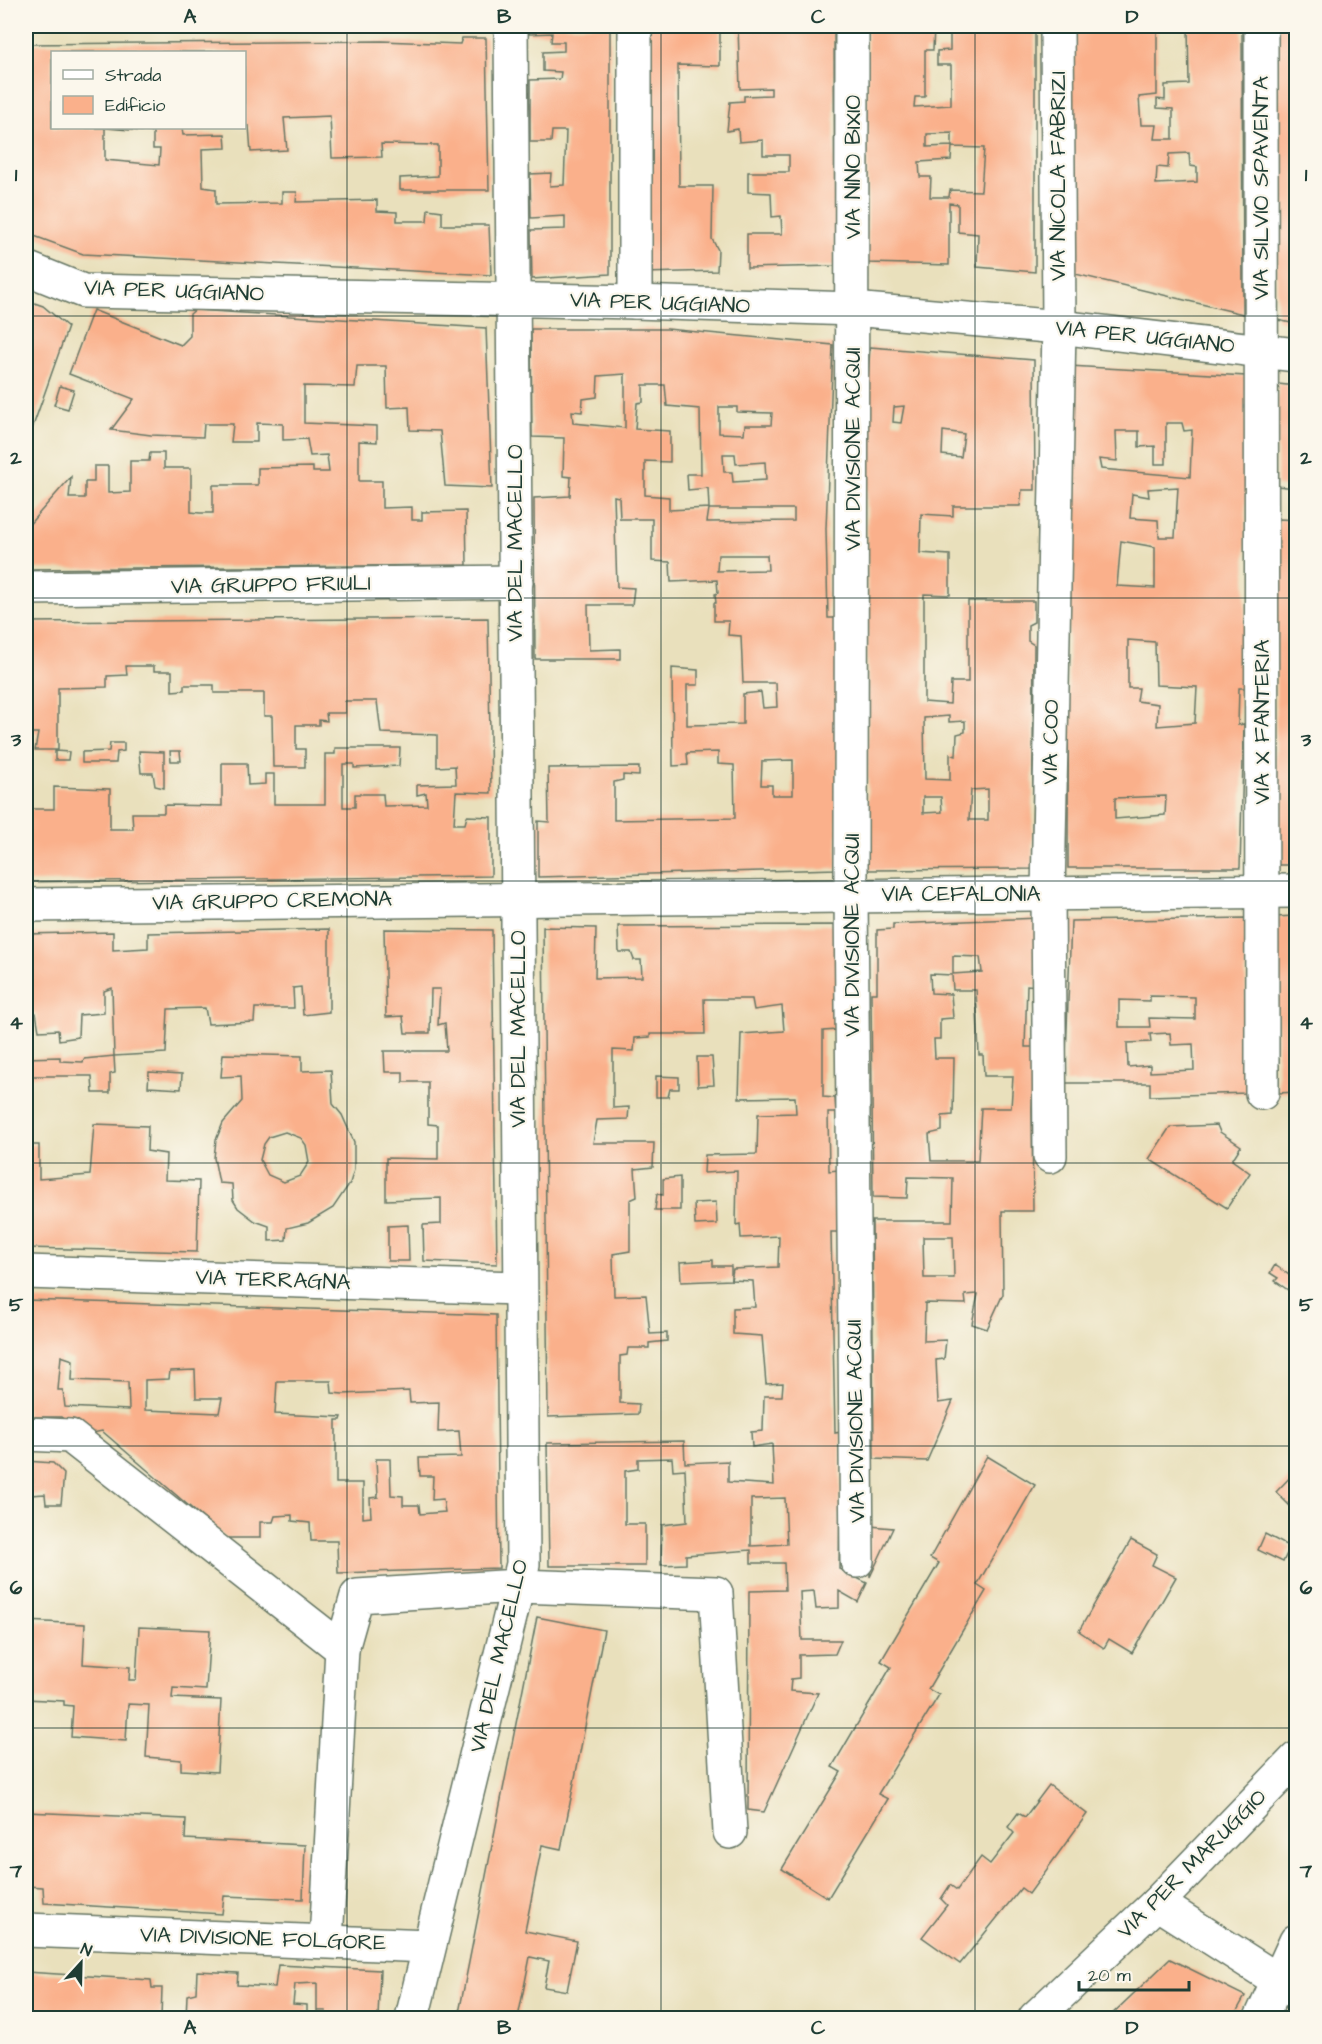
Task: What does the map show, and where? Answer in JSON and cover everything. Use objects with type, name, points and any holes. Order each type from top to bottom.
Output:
[{"type":"street","name":"VIA DEL MACELLO","points":[[412,2019],[523,1564],[511,26]]},
{"type":"street","points":[[635,26],[635,302]]},
{"type":"street","name":"VIA NINO BIXIO","points":[[852,26],[853,309]]},
{"type":"street","name":"VIA NICOLA FABRIZI","points":[[1057,26],[1059,327]]},
{"type":"street","name":"VIA SILVIO SPAVENTA","points":[[1261,26],[1262,350]]},
{"type":"street","name":"VIA PER UGGIANO","points":[[26,268],[83,291],[514,299],[853,309],[1059,327],[1296,355]]},
{"type":"street","name":"VIA DIVISIONE ACQUI","points":[[853,309],[851,894],[857,1561]]},
{"type":"street","name":"VIA COO","points":[[1050,1156],[1048,894],[1059,327]]},
{"type":"street","name":"VIA X FANTERIA","points":[[1262,350],[1262,1093]]},
{"type":"street","name":"VIA GRUPPO FRIULI","points":[[26,588],[516,582]]},
{"type":"street","name":"VIA CEFALONIA","points":[[518,898],[1296,891]]},
{"type":"street","name":"VIA GRUPPO CREMONA","points":[[26,905],[518,898]]},
{"type":"street","name":"VIA TERRAGNA","points":[[26,1272],[520,1288]]},
{"type":"street","points":[[26,1434],[70,1436],[342,1648]]},
{"type":"street","points":[[326,1941],[342,1648],[357,1596],[518,1586],[716,1593],[730,1832]]},
{"type":"street","name":"VIA PER MARUGGIO","points":[[1035,2019],[1157,1903],[1296,1759]]},
{"type":"street","points":[[1157,1903],[1288,1987]]},
{"type":"street","name":"VIA DIVISIONE FOLGORE","points":[[26,1930],[429,1946]]},
{"type":"street","points":[[1261,2019],[1288,1987],[1296,1941]]},
{"type":"building","points":[[529,26],[610,26],[610,274],[532,279],[531,230],[565,229],[565,216],[531,218],[530,174],[551,173],[550,186],[564,185],[566,131],[552,131],[551,142],[530,142],[530,80],[560,79],[561,72],[543,71],[543,52],[564,51],[564,42],[551,42],[552,33],[529,34]]},
{"type":"building","points":[[644,26],[720,26],[720,66],[678,65],[679,186],[713,186],[712,239],[718,250],[717,271],[644,273]]},
{"type":"building","points":[[738,26],[834,26],[835,266],[747,268],[747,234],[782,234],[781,216],[772,217],[771,193],[748,192],[748,172],[789,172],[789,155],[763,155],[763,140],[739,142],[738,129],[727,131],[730,102],[744,101],[744,96],[771,95],[771,88],[740,89]]},
{"type":"building","points":[[867,26],[934,26],[933,50],[925,50],[925,97],[915,97],[914,107],[951,105],[951,65],[937,65],[937,51],[950,50],[950,26],[1035,26],[1035,272],[977,267],[978,234],[958,232],[958,204],[949,203],[949,265],[868,263]],"holes":[[[952,133],[952,146],[927,147],[927,134]],[[952,147],[984,148],[981,191],[950,190],[949,197],[930,197],[931,177],[920,177],[919,162],[951,160]]]},
{"type":"building","points":[[1071,26],[1157,26],[1157,95],[1139,97],[1141,125],[1157,125],[1155,139],[1173,139],[1173,109],[1157,108],[1157,99],[1165,100],[1165,85],[1189,84],[1188,26],[1242,26],[1243,314],[1071,273]],"holes":[[[1189,153],[1190,166],[1197,167],[1197,182],[1156,184],[1157,167],[1168,168],[1169,154]]]},
{"type":"building","points":[[1278,26],[1296,26],[1296,324],[1277,320]]},
{"type":"building","points":[[462,38],[486,38],[489,190],[400,190],[400,178],[438,176],[438,145],[381,144],[382,157],[332,158],[330,116],[284,118],[287,150],[251,152],[249,126],[246,126],[246,51],[51,51],[51,129],[105,129],[105,160],[159,165],[160,149],[153,149],[153,132],[118,129],[182,129],[183,135],[225,134],[226,148],[202,149],[203,187],[216,189],[216,204],[282,203],[282,192],[297,192],[296,202],[377,200],[377,211],[397,212],[397,221],[427,221],[428,209],[442,211],[442,225],[489,225],[491,275],[83,254],[26,233],[26,44],[382,41],[460,44]]},
{"type":"building","points":[[26,300],[43,306],[68,327],[26,446]]},
{"type":"building","points":[[93,310],[181,345],[190,336],[190,314],[195,310],[486,328],[492,488],[445,486],[440,431],[410,430],[409,407],[387,408],[386,366],[357,366],[355,387],[304,386],[304,423],[377,426],[377,442],[359,441],[359,481],[382,481],[382,508],[412,507],[412,520],[422,520],[422,512],[466,511],[467,565],[26,569],[26,528],[71,477],[69,498],[85,498],[85,482],[94,482],[94,466],[108,466],[108,493],[130,492],[130,461],[149,461],[150,453],[164,453],[164,468],[191,468],[191,512],[200,513],[213,513],[213,485],[258,485],[258,468],[313,467],[313,472],[329,472],[327,455],[310,456],[307,439],[283,440],[283,424],[257,423],[257,442],[231,442],[233,424],[204,424],[203,437],[151,435],[111,430],[134,399],[69,374]]},
{"type":"building","points":[[531,329],[667,329],[833,345],[826,529],[828,618],[839,618],[837,869],[538,877],[538,821],[549,822],[548,768],[639,767],[639,776],[623,775],[623,780],[614,782],[614,820],[735,818],[734,765],[718,764],[718,752],[687,753],[688,765],[673,766],[672,668],[698,670],[698,685],[687,685],[687,725],[743,724],[743,694],[761,692],[763,708],[777,707],[776,683],[743,683],[741,636],[728,635],[729,621],[714,621],[715,594],[718,593],[717,580],[671,582],[670,562],[652,561],[652,519],[620,519],[619,497],[614,496],[617,587],[634,588],[632,605],[588,605],[589,650],[620,649],[620,659],[535,659],[534,498],[570,496],[571,477],[563,476],[564,438],[532,437]],"holes":[[[625,374],[625,428],[573,423],[572,411],[582,412],[583,399],[597,397],[598,376]],[[643,385],[665,385],[667,406],[700,409],[701,474],[687,474],[688,490],[708,488],[709,508],[669,510],[669,497],[645,495],[645,461],[670,462],[670,431],[635,429],[637,403],[643,402]],[[719,407],[737,407],[737,412],[772,413],[771,425],[745,425],[744,434],[719,433]],[[723,454],[735,454],[736,464],[765,462],[766,480],[733,482],[732,472],[724,472]],[[709,509],[794,509],[794,521],[707,522]],[[718,555],[767,555],[768,570],[717,571]],[[793,760],[793,795],[772,795],[772,785],[761,785],[762,761]]]},
{"type":"building","points":[[870,347],[1034,360],[1035,490],[1022,490],[1020,506],[953,506],[953,516],[921,514],[920,553],[950,555],[950,595],[924,594],[924,702],[950,704],[951,682],[968,682],[968,601],[1034,601],[1034,622],[1028,625],[1028,641],[1034,645],[1032,869],[868,870],[867,396]],"holes":[[[904,406],[901,423],[893,422],[894,407]],[[943,431],[964,434],[961,457],[942,455]],[[949,716],[949,722],[965,721],[965,732],[957,734],[956,756],[950,754],[950,780],[925,779],[924,718]],[[988,789],[988,820],[969,820],[971,790]],[[923,797],[941,797],[942,812],[923,813]]]},
{"type":"building","points":[[1069,366],[1246,376],[1245,688],[1239,688],[1238,725],[1244,724],[1240,868],[1068,868]],"holes":[[[1166,423],[1182,423],[1184,431],[1192,430],[1190,477],[1101,469],[1099,459],[1117,461],[1116,431],[1139,431],[1139,447],[1155,446],[1155,464],[1166,464]],[[1178,487],[1175,537],[1159,537],[1158,520],[1130,518],[1132,494],[1149,497],[1148,489]],[[1121,541],[1155,547],[1155,588],[1117,586]],[[1128,640],[1155,642],[1156,685],[1197,687],[1195,723],[1157,726],[1158,704],[1137,701],[1139,688],[1128,688]],[[1166,796],[1165,815],[1115,819],[1115,798]]]},
{"type":"building","points":[[1278,384],[1296,386],[1296,488],[1277,486]]},
{"type":"building","points":[[60,386],[74,390],[68,409],[54,405]]},
{"type":"building","points":[[1279,519],[1296,520],[1296,865],[1276,865],[1276,535]]},
{"type":"building","points":[[488,618],[491,793],[456,792],[454,824],[465,824],[467,816],[491,817],[491,876],[26,882],[26,809],[54,809],[54,787],[110,789],[110,829],[133,829],[132,813],[164,813],[164,805],[222,806],[222,763],[247,763],[248,785],[265,784],[265,774],[274,774],[274,804],[325,804],[325,754],[335,754],[335,748],[400,748],[399,766],[354,768],[354,764],[343,764],[343,807],[355,807],[355,794],[383,794],[384,806],[427,805],[426,793],[417,795],[417,785],[456,784],[455,766],[437,767],[437,735],[381,733],[377,701],[345,701],[345,713],[326,713],[327,721],[319,720],[319,725],[296,725],[296,749],[305,749],[305,767],[273,767],[272,716],[264,716],[264,693],[214,693],[214,685],[184,685],[184,690],[172,691],[172,671],[154,671],[154,666],[126,666],[127,675],[107,676],[107,687],[58,688],[58,750],[35,750],[38,733],[26,733],[26,705],[30,704],[29,670],[26,670],[26,622]]},
{"type":"building","points":[[110,743],[124,743],[124,751],[117,752],[116,763],[82,763],[82,752],[109,751]]},
{"type":"building","points":[[55,751],[69,752],[68,760],[55,760]]},
{"type":"building","points":[[139,751],[164,752],[164,788],[155,786],[153,773],[141,773]]},
{"type":"building","points":[[170,751],[180,751],[181,761],[171,761]]},
{"type":"building","points":[[1296,916],[1296,1092],[1278,1093],[1274,917]]},
{"type":"building","points":[[1039,918],[1037,986],[1027,985],[1025,1047],[1035,1047],[1032,1108],[1033,1211],[1002,1211],[1003,1294],[987,1329],[972,1324],[978,1294],[965,1295],[966,1304],[925,1303],[924,1341],[946,1340],[944,1359],[936,1360],[938,1403],[953,1401],[927,1461],[874,1459],[872,1221],[952,1221],[953,1178],[908,1177],[907,1198],[873,1197],[871,993],[877,993],[877,930],[893,929],[893,924]],"holes":[[[953,956],[980,957],[982,972],[953,974]],[[930,974],[952,975],[953,990],[976,990],[979,1055],[983,1055],[984,1076],[1013,1076],[1011,1108],[981,1108],[978,1161],[931,1161],[929,1134],[942,1131],[942,1116],[953,1115],[954,1058],[935,1058],[934,1039],[940,1039],[940,1019],[953,1018],[951,994],[931,993]],[[923,1237],[953,1237],[954,1278],[924,1278]]]},
{"type":"building","points":[[1245,918],[1247,1093],[1150,1096],[1150,1083],[1065,1083],[1071,921]],"holes":[[[1150,996],[1195,997],[1195,1019],[1149,1018],[1150,1027],[1119,1027],[1119,1000],[1150,1001]],[[1170,1033],[1171,1045],[1193,1044],[1194,1070],[1150,1072],[1150,1065],[1128,1067],[1127,1043],[1151,1042],[1150,1034]]]},
{"type":"building","points":[[836,925],[838,1030],[823,1031],[823,1097],[835,1098],[836,1113],[828,1113],[829,1171],[838,1170],[839,1232],[831,1232],[835,1433],[841,1432],[839,1569],[867,1583],[858,1602],[839,1591],[839,1608],[816,1609],[814,1591],[800,1592],[802,1640],[841,1640],[835,1654],[799,1655],[799,1678],[791,1679],[790,1691],[818,1693],[764,1812],[748,1810],[749,1591],[785,1590],[784,1563],[751,1563],[751,1550],[686,1555],[686,1564],[661,1565],[662,1525],[687,1522],[685,1469],[673,1470],[672,1458],[638,1459],[638,1469],[625,1471],[625,1524],[645,1524],[645,1566],[549,1566],[547,1443],[684,1441],[685,1463],[728,1461],[728,1482],[774,1485],[772,1444],[752,1447],[751,1432],[763,1431],[764,1396],[782,1396],[783,1383],[766,1384],[762,1336],[733,1334],[733,1308],[755,1307],[753,1281],[731,1280],[733,1269],[778,1267],[779,1236],[741,1238],[740,1224],[736,1225],[737,1171],[704,1173],[705,1155],[757,1154],[758,1114],[796,1113],[795,1097],[739,1098],[741,1034],[784,1031],[782,1006],[754,1010],[752,999],[704,999],[705,1034],[650,1034],[650,1037],[635,1038],[634,1051],[613,1050],[613,1108],[629,1107],[628,1119],[597,1120],[593,1143],[654,1143],[653,1167],[635,1169],[637,1197],[630,1200],[630,1251],[613,1254],[614,1296],[646,1295],[650,1334],[667,1333],[667,1341],[649,1343],[649,1348],[628,1348],[627,1355],[620,1356],[620,1403],[639,1404],[638,1414],[548,1417],[543,927],[596,928],[595,978],[642,977],[641,960],[634,960],[631,952],[619,952],[618,926]],"holes":[[[785,1498],[787,1544],[751,1546],[751,1499]]]},
{"type":"building","points":[[329,929],[329,1012],[303,1015],[301,987],[293,988],[294,1008],[255,1008],[254,1022],[208,1024],[205,1008],[168,1009],[166,1053],[114,1056],[112,988],[104,991],[104,1013],[79,1015],[78,1037],[59,1040],[58,1030],[39,1031],[36,1013],[26,1014],[26,934],[113,932],[113,950],[148,948],[148,933]]},
{"type":"building","points":[[384,929],[492,930],[497,1264],[424,1261],[423,1225],[441,1224],[441,1198],[386,1200],[386,1158],[438,1159],[438,1125],[428,1124],[428,1082],[403,1082],[403,1072],[385,1072],[384,1051],[447,1051],[445,1023],[438,1025],[440,989],[431,989],[430,1033],[405,1033],[403,1016],[386,1017]]},
{"type":"building","points":[[223,1054],[302,1056],[302,1071],[331,1070],[333,1104],[342,1115],[354,1142],[354,1170],[350,1183],[333,1208],[308,1223],[287,1228],[286,1240],[269,1241],[269,1226],[255,1221],[238,1208],[233,1200],[232,1184],[219,1183],[214,1158],[216,1140],[223,1123],[242,1101],[241,1076],[221,1077]],"holes":[[[285,1132],[301,1138],[306,1145],[309,1162],[300,1176],[284,1182],[268,1175],[260,1160],[264,1144],[269,1137]]]},
{"type":"building","points":[[114,1056],[115,1073],[110,1074],[110,1093],[93,1093],[92,1076],[26,1076],[26,1058],[60,1057],[60,1061],[83,1062],[84,1059]]},
{"type":"building","points":[[697,1057],[712,1057],[714,1085],[698,1086]]},
{"type":"building","points":[[149,1072],[182,1074],[181,1089],[148,1087]]},
{"type":"building","points":[[656,1076],[679,1077],[679,1089],[670,1089],[668,1097],[656,1097]]},
{"type":"building","points":[[94,1124],[148,1126],[147,1151],[166,1154],[165,1180],[199,1181],[197,1252],[26,1248],[26,1145],[39,1145],[39,1179],[90,1175]]},
{"type":"building","points":[[1217,1125],[1220,1132],[1241,1146],[1232,1160],[1250,1173],[1227,1208],[1149,1159],[1170,1127]]},
{"type":"building","points":[[680,1177],[680,1210],[655,1210],[657,1194],[663,1195],[663,1179]]},
{"type":"building","points":[[716,1202],[717,1224],[695,1225],[694,1203]]},
{"type":"building","points":[[408,1225],[409,1261],[388,1261],[388,1226]]},
{"type":"building","points":[[713,1260],[713,1266],[731,1266],[731,1280],[681,1282],[680,1262]]},
{"type":"building","points":[[1275,1265],[1296,1280],[1296,1292],[1290,1287],[1288,1290],[1275,1281],[1278,1278],[1270,1273]]},
{"type":"building","points":[[26,1300],[496,1315],[499,1568],[338,1573],[337,1541],[311,1541],[310,1523],[292,1521],[292,1515],[275,1516],[273,1522],[260,1522],[260,1538],[226,1538],[102,1431],[83,1435],[61,1417],[26,1417]],"holes":[[[61,1356],[73,1360],[72,1380],[128,1382],[129,1410],[65,1407],[63,1390],[58,1390]],[[195,1370],[196,1398],[222,1398],[219,1413],[145,1410],[145,1380],[169,1379],[170,1371]],[[277,1381],[331,1381],[332,1393],[343,1394],[409,1391],[410,1403],[439,1402],[438,1432],[459,1431],[461,1457],[419,1458],[420,1476],[433,1476],[432,1500],[443,1499],[445,1512],[420,1514],[419,1505],[403,1505],[403,1496],[391,1495],[390,1459],[376,1459],[378,1497],[370,1498],[371,1517],[363,1518],[363,1483],[336,1483],[336,1420],[341,1420],[342,1417],[275,1414]]]},
{"type":"building","points":[[987,1456],[1035,1485],[977,1585],[986,1591],[928,1689],[939,1695],[878,1794],[888,1799],[828,1898],[782,1869],[841,1772],[832,1767],[891,1667],[881,1661],[939,1563],[930,1558]]},
{"type":"building","points":[[26,1461],[53,1463],[64,1474],[61,1504],[46,1504],[45,1494],[30,1495],[28,1517],[26,1517]]},
{"type":"building","points":[[1296,1471],[1296,1512],[1276,1492]]},
{"type":"building","points":[[870,1526],[893,1528],[870,1577]]},
{"type":"building","points":[[1265,1534],[1290,1547],[1283,1562],[1258,1550]]},
{"type":"building","points":[[1131,1540],[1157,1554],[1152,1565],[1176,1577],[1132,1653],[1109,1639],[1104,1648],[1079,1631]]},
{"type":"building","points":[[537,1617],[604,1630],[561,1849],[542,1845],[525,1931],[577,1941],[567,1991],[544,1987],[549,1961],[530,1957],[518,2018],[458,2018]]},
{"type":"building","points":[[26,1621],[85,1624],[83,1664],[130,1667],[129,1680],[136,1680],[139,1627],[210,1630],[206,1690],[173,1688],[172,1698],[221,1700],[217,1772],[181,1770],[181,1760],[146,1757],[149,1705],[128,1704],[126,1741],[71,1737],[73,1706],[64,1705],[64,1701],[26,1699]]},
{"type":"building","points":[[1049,1785],[1087,1814],[1029,1894],[1021,1888],[960,1964],[922,1937],[947,1905],[941,1899],[950,1885],[957,1890],[981,1857],[990,1864],[1014,1833],[1008,1827],[1018,1813],[1025,1817]]},
{"type":"building","points":[[26,1812],[186,1819],[185,1839],[305,1845],[303,1899],[224,1896],[222,1914],[44,1903],[43,1887],[26,1886]]},
{"type":"building","points":[[1170,1959],[1245,1996],[1233,2018],[1108,2018]]},
{"type":"building","points":[[278,1965],[380,1970],[378,2018],[325,2018],[326,2011],[317,2011],[317,1983],[295,1984],[293,2004],[307,2005],[307,2018],[186,2018],[187,1995],[196,1993],[197,1971],[238,1973],[237,1985],[275,1987]]},
{"type":"building","points":[[26,1972],[151,1980],[152,1988],[162,1988],[161,2018],[26,2018]]}]
